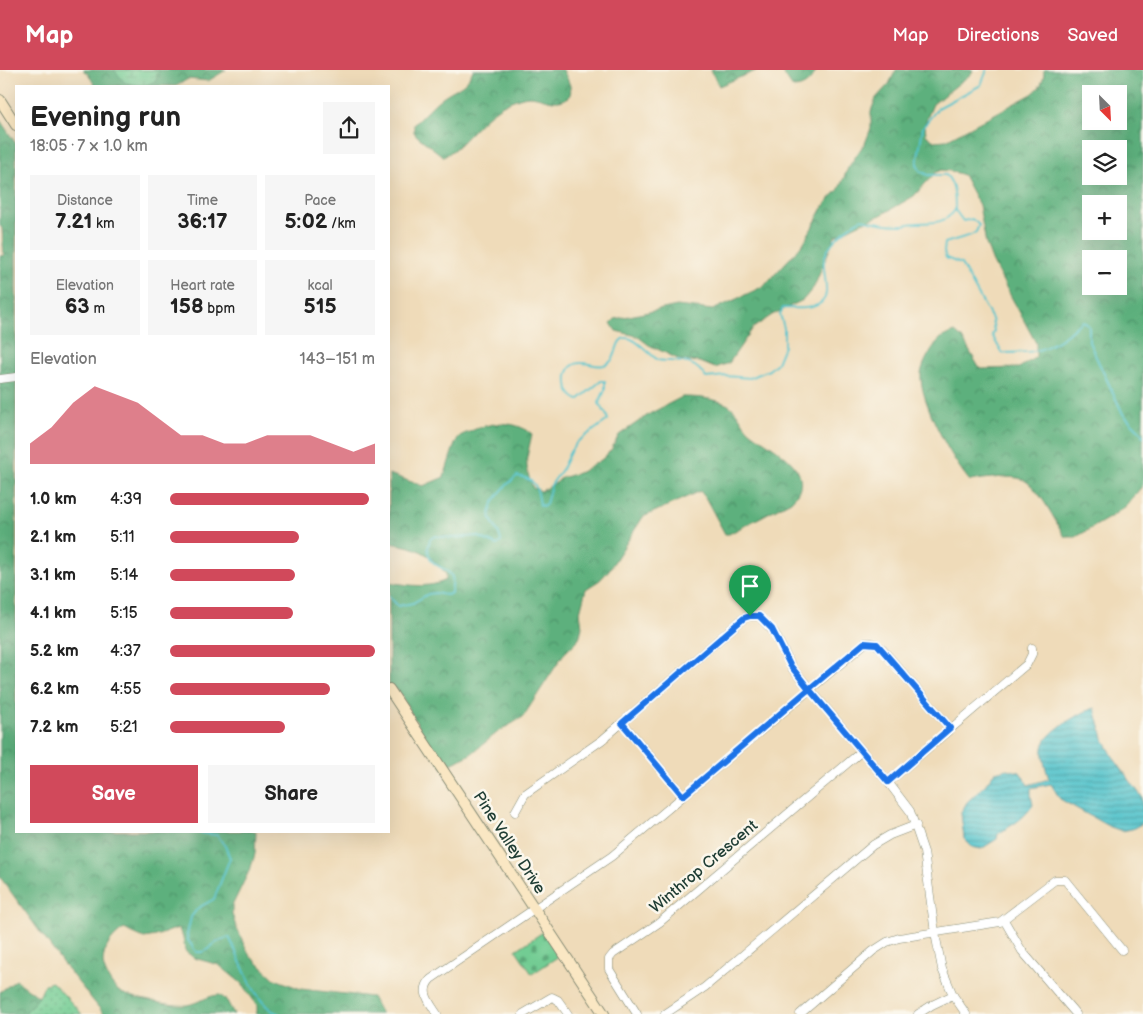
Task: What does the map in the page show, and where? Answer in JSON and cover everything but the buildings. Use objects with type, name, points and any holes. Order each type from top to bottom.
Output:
[{"type":"street","points":[[0,100],[15,123]]},
{"type":"street","points":[[0,379],[15,377]]},
{"type":"street","points":[[515,812],[525,794],[591,748],[744,618],[759,616],[772,629],[790,665],[908,807],[916,825],[924,852],[942,970],[953,995],[966,1014]]},
{"type":"street","points":[[437,1014],[426,996],[426,984],[612,856],[864,643],[877,644],[950,728]]},
{"type":"street","points":[[888,782],[1027,664],[1032,654],[1032,648]]},
{"type":"street","name":"Pine Valley Drive","points":[[390,691],[604,1014]]},
{"type":"street","points":[[622,723],[683,796]]},
{"type":"street","name":"Winthrop Crescent","points":[[637,1014],[609,969],[609,959],[613,954],[660,922],[862,751]]},
{"type":"street","points":[[665,1014],[705,987],[873,845],[890,835],[916,825]]},
{"type":"street","points":[[800,1014],[877,947],[898,938],[992,924],[1004,920],[1055,880],[1065,880],[1122,950]]},
{"type":"street","points":[[1004,920],[1022,951],[1076,1014]]},
{"type":"street","points":[[918,1014],[953,995]]},
{"type":"street","points":[[523,1014],[552,997],[558,1000],[568,1014]]},
{"type":"green space","points":[[83,70],[226,70],[208,81],[188,79],[178,85],[94,85],[89,75]]},
{"type":"green space","points":[[114,70],[159,70],[156,81],[146,85],[125,83]]},
{"type":"green space","points":[[473,70],[563,70],[570,84],[571,92],[567,98],[558,101],[527,96],[501,106],[444,157],[417,136],[414,132],[414,124],[440,99],[467,81]]},
{"type":"green space","points":[[711,70],[758,70],[719,86]]},
{"type":"green space","points":[[781,70],[817,70],[805,85],[793,88]]},
{"type":"green space","points":[[896,70],[973,70],[971,74],[933,104],[925,123],[926,135],[934,141],[946,140],[1032,94],[1041,84],[1044,70],[1143,70],[1143,485],[1126,506],[1076,537],[1065,537],[1036,490],[1024,480],[1006,477],[970,481],[946,446],[925,399],[922,385],[922,370],[935,345],[946,335],[955,332],[962,338],[980,369],[1019,368],[1036,357],[1036,343],[993,263],[986,244],[979,205],[963,175],[941,170],[935,173],[914,196],[881,215],[835,236],[814,287],[803,300],[772,315],[753,328],[729,363],[715,368],[700,362],[680,360],[649,345],[637,336],[616,331],[611,323],[615,319],[677,306],[713,310],[764,286],[803,244],[825,204],[839,189],[848,168],[866,141],[871,128],[871,111],[876,98],[889,84]]},
{"type":"green space","points":[[0,120],[15,142],[15,833],[256,833],[255,854],[251,867],[232,906],[236,927],[250,956],[275,979],[301,989],[372,997],[381,1014],[255,1014],[257,1012],[257,1005],[241,983],[219,965],[194,958],[185,951],[183,937],[178,928],[144,938],[124,929],[120,932],[109,943],[103,958],[105,971],[111,983],[117,990],[125,994],[173,1005],[187,1005],[211,996],[220,995],[227,1001],[234,1014],[104,1014],[64,965],[0,877],[0,256],[4,255],[2,228],[0,226]]},
{"type":"green space","points":[[682,397],[714,400],[729,405],[750,431],[790,461],[797,470],[800,480],[799,490],[791,501],[729,534],[725,534],[700,491],[643,517],[609,570],[600,580],[586,589],[580,612],[582,627],[579,639],[563,655],[523,717],[498,732],[471,754],[443,768],[397,689],[390,694],[390,582],[418,586],[432,585],[446,580],[446,574],[433,560],[421,551],[390,543],[390,474],[423,486],[444,477],[455,444],[460,436],[493,424],[509,424],[525,429],[532,434],[527,467],[533,488],[541,491],[561,478],[581,472],[601,460],[611,450],[619,435],[651,413]]},
{"type":"green space","points":[[543,932],[559,956],[532,974],[516,950]]},
{"type":"green space","points":[[16,980],[39,997],[24,1014],[0,1014],[0,992]]},
{"type":"green space","points":[[52,982],[82,1014],[24,1014],[39,997],[45,984]]},
{"type":"water","points":[[1095,708],[1103,738],[1115,760],[1142,797],[1143,823],[1132,829],[1122,831],[1108,826],[1060,799],[1051,784],[1031,788],[1033,805],[1025,815],[998,834],[997,839],[981,849],[972,847],[964,839],[961,813],[967,802],[985,785],[995,772],[1007,769],[1020,772],[1028,785],[1049,779],[1043,752],[1047,739],[1066,722]]},
{"type":"waterway","points":[[955,210],[954,191],[946,175],[928,175],[920,171],[917,164],[923,127],[938,108],[981,85],[987,70]]},
{"type":"waterway","points":[[955,210],[963,221],[972,219],[979,225],[976,232],[971,235],[945,243],[944,252],[946,258],[961,264],[992,319],[994,331],[992,335],[1002,353],[1042,349],[1057,342],[1083,321],[1089,326],[1089,342],[1123,414],[1141,432],[1143,437]]},
{"type":"waterway","points":[[390,597],[398,606],[413,603],[428,594],[447,595],[451,593],[453,583],[450,573],[436,565],[429,556],[430,539],[435,536],[453,538],[477,536],[497,545],[501,542],[501,539],[492,521],[491,509],[497,496],[517,476],[529,479],[537,489],[540,505],[546,504],[551,485],[577,442],[608,420],[599,403],[605,390],[605,381],[601,381],[578,400],[573,397],[567,386],[567,374],[571,367],[581,363],[606,364],[613,358],[620,341],[627,338],[639,344],[658,360],[681,362],[695,366],[706,378],[726,376],[750,378],[769,370],[777,363],[784,346],[784,328],[780,314],[783,308],[809,308],[824,299],[826,293],[825,255],[832,243],[843,232],[861,219],[893,225],[904,225],[942,220],[951,215],[955,210]]},
{"type":"waterway","points":[[200,833],[217,835],[225,846],[230,858],[214,899],[198,908],[191,917],[187,935],[188,940],[196,952],[204,952],[217,942],[229,937],[243,969],[256,992],[270,1010],[279,1014]]},
{"type":"route","points":[[750,616],[744,618],[622,723],[683,796],[809,689],[888,782],[950,728],[877,644],[871,642],[864,643],[809,689],[790,665],[772,629],[759,616],[750,616]]}]
